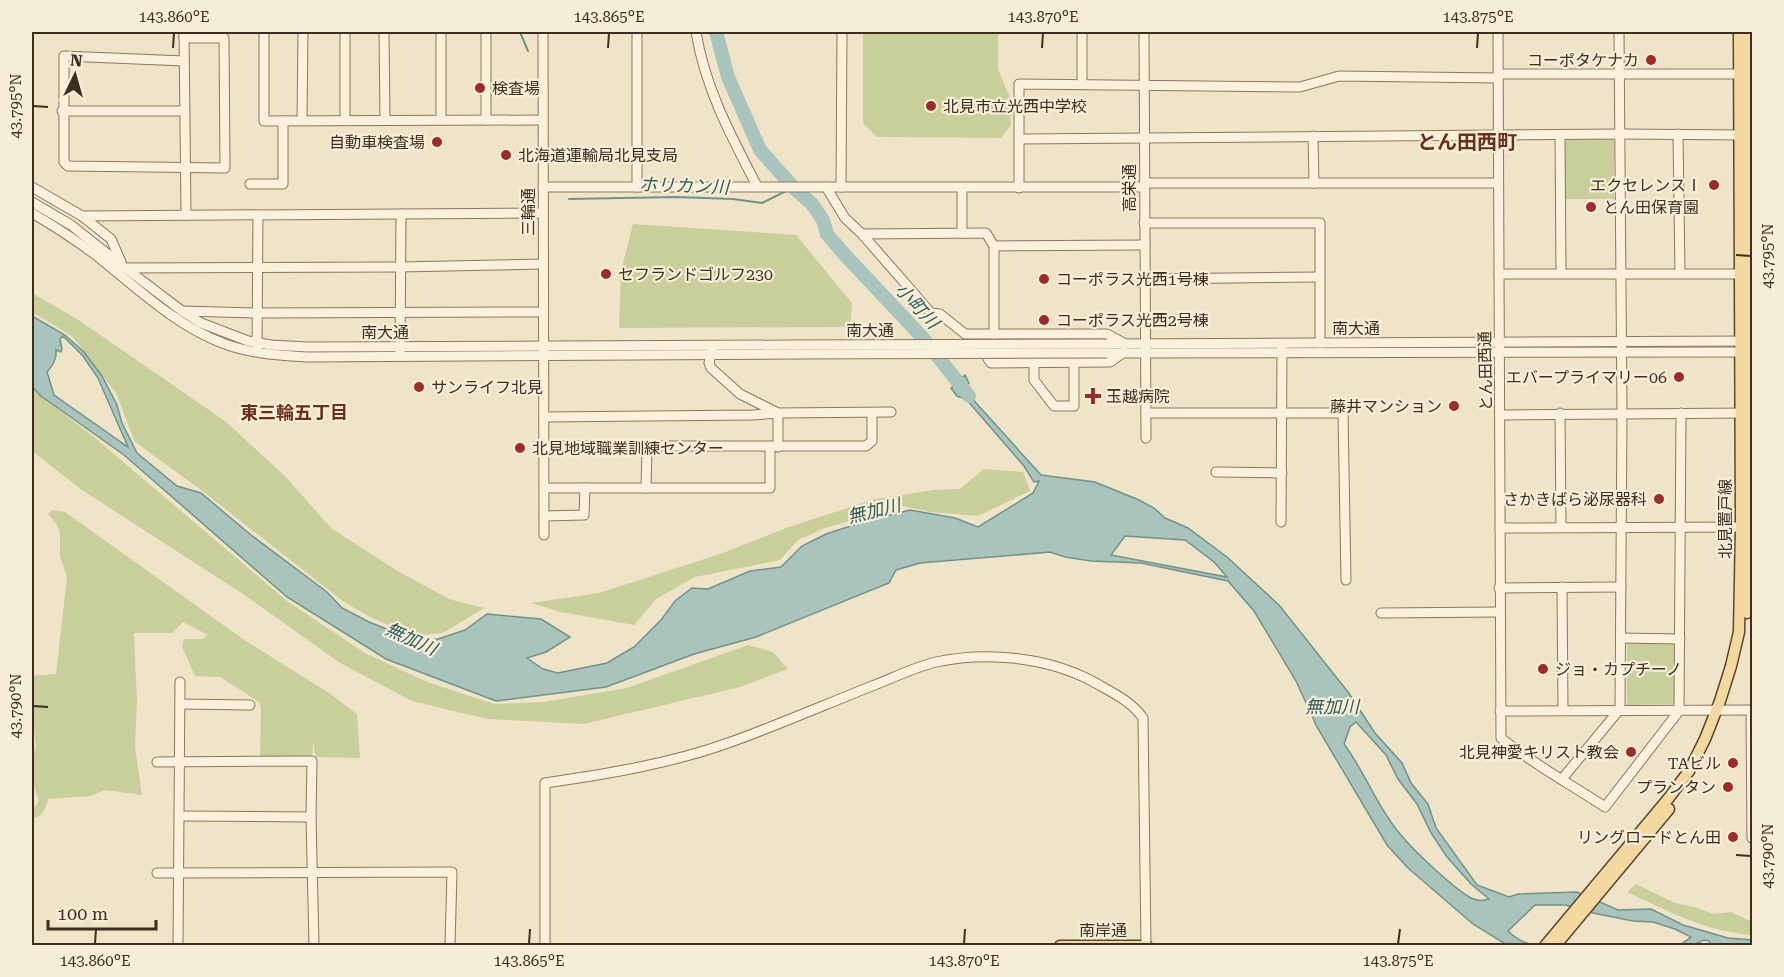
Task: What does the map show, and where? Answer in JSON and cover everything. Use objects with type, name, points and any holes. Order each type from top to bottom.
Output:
[{"type":"main road","name":"北見置戸線","points":[[1739,32],[1746,74]]},
{"type":"main road","name":"北見置戸線","points":[[1545,945],[1675,801],[1694,775],[1739,663],[1745,633],[1749,572],[1746,346],[1747,32]]},
{"type":"main road","name":"北見置戸線","points":[[1555,945],[1635,844]]},
{"type":"main road","name":"南岸通","points":[[1060,945],[1146,945]]},
{"type":"street","points":[[264,32],[264,121],[543,120]]},
{"type":"street","points":[[302,120],[303,32]]},
{"type":"street","points":[[345,32],[345,120]]},
{"type":"street","points":[[384,32],[384,120]]},
{"type":"street","points":[[441,32],[441,120]]},
{"type":"street","points":[[486,32],[486,120]]},
{"type":"street","name":"三輪通","points":[[543,32],[544,535]]},
{"type":"street","points":[[637,32],[637,187]]},
{"type":"street","points":[[696,32],[700,59],[719,112],[761,186]]},
{"type":"street","points":[[841,187],[842,32]]},
{"type":"street","points":[[1082,32],[1082,84]]},
{"type":"street","name":"高栄通","points":[[1144,32],[1146,438]]},
{"type":"street","name":"とん田西通","points":[[1498,32],[1501,738],[1529,760],[1562,779]]},
{"type":"street","points":[[1619,32],[1622,414],[1620,709],[1562,779],[1605,807],[1679,711],[1681,413]]},
{"type":"street","points":[[184,61],[64,56],[63,111],[64,162],[68,166],[185,168],[225,168],[224,38],[184,35],[184,61],[184,111],[185,168],[186,215]]},
{"type":"street","points":[[1019,188],[1019,84],[1300,87],[1339,76],[1746,74]]},
{"type":"street","points":[[63,111],[184,111]]},
{"type":"street","points":[[250,184],[283,184],[283,121]]},
{"type":"street","points":[[1560,135],[1561,273]]},
{"type":"street","points":[[1678,135],[1680,273]]},
{"type":"street","points":[[1020,140],[1313,136],[1746,135]]},
{"type":"street","points":[[1313,136],[1314,183]]},
{"type":"street","points":[[543,188],[761,186],[1019,188],[1314,183],[1498,183]]},
{"type":"street","points":[[32,187],[82,216],[111,240],[119,269],[543,264]]},
{"type":"street","points":[[822,187],[845,218],[932,313],[940,314],[965,334],[991,334],[1107,334],[1124,348],[1110,362],[991,363],[988,359],[991,334],[994,246],[986,233],[862,234]]},
{"type":"street","points":[[962,188],[962,233]]},
{"type":"street","name":"南大通","points":[[32,202],[71,225],[176,319],[197,332],[227,345],[257,348],[307,347],[400,352],[1746,346]]},
{"type":"street","name":"南大通","points":[[32,213],[66,233],[182,311],[214,329],[257,348]]},
{"type":"street","points":[[82,216],[543,213]]},
{"type":"street","points":[[400,352],[401,214]]},
{"type":"street","points":[[257,348],[258,215]]},
{"type":"street","points":[[1144,223],[1320,223],[1320,343]]},
{"type":"street","points":[[994,246],[1145,245]]},
{"type":"street","points":[[1499,274],[1747,274]]},
{"type":"street","points":[[1145,279],[1319,277]]},
{"type":"street","points":[[182,311],[543,312]]},
{"type":"street","name":"南大通","points":[[1282,348],[1320,343],[1499,347]]},
{"type":"street","points":[[1281,522],[1282,348]]},
{"type":"street","points":[[712,349],[709,363],[724,380],[740,394],[778,413]]},
{"type":"street","points":[[1034,363],[1034,381],[1054,406],[1074,406],[1074,363]]},
{"type":"street","points":[[544,417],[891,412]]},
{"type":"street","points":[[545,488],[770,488],[778,413]]},
{"type":"street","points":[[544,446],[866,447],[872,441],[872,413]]},
{"type":"street","points":[[1146,413],[1343,413],[1347,580]]},
{"type":"street","points":[[1560,413],[1562,527]]},
{"type":"street","points":[[1500,415],[1747,413]]},
{"type":"street","points":[[646,488],[647,447]]},
{"type":"street","points":[[1216,471],[1282,473]]},
{"type":"street","points":[[544,516],[584,515],[585,488]]},
{"type":"street","points":[[1500,528],[1747,527]]},
{"type":"street","points":[[1562,587],[1563,710]]},
{"type":"street","points":[[1499,588],[1621,587]]},
{"type":"street","points":[[1381,613],[1499,612]]},
{"type":"street","points":[[1621,638],[1680,639]]},
{"type":"street","points":[[545,945],[545,783],[607,774],[673,759],[727,743],[936,662],[976,657],[1008,658],[1049,665],[1076,673],[1134,706],[1143,718],[1146,945]]},
{"type":"street","points":[[178,945],[180,682]]},
{"type":"street","points":[[180,704],[250,705]]},
{"type":"street","points":[[1500,711],[1752,710],[1752,838]]},
{"type":"street","points":[[157,762],[312,762],[314,945]]},
{"type":"street","points":[[180,816],[311,817]]},
{"type":"street","points":[[157,873],[452,872],[450,945]]},
{"type":"green space","points":[[863,32],[998,32],[998,69],[1010,98],[1011,125],[1001,138],[877,137],[863,123]]},
{"type":"green space","points":[[1565,138],[1614,139],[1614,199],[1565,199]]},
{"type":"green space","points":[[633,224],[796,235],[852,303],[850,327],[619,328],[621,271]]},
{"type":"green space","points":[[32,293],[77,319],[225,421],[285,476],[331,528],[396,570],[449,599],[484,608],[443,633],[412,636],[344,602],[201,490],[135,442],[116,393],[72,336],[32,312]]},
{"type":"green space","points":[[32,389],[95,438],[287,601],[365,653],[427,682],[494,704],[543,702],[627,688],[748,645],[773,652],[788,669],[740,687],[584,724],[487,719],[412,701],[340,663],[243,594],[82,490],[32,451]]},
{"type":"green space","points":[[984,469],[1023,472],[1030,491],[978,516],[930,512],[903,506],[825,528],[798,540],[780,560],[695,577],[656,599],[634,625],[561,612],[531,603],[599,593],[723,553],[786,528],[875,499],[934,490],[960,489]]},
{"type":"green space","points":[[52,510],[65,512],[243,639],[329,693],[357,714],[360,758],[316,757],[313,743],[312,761],[260,761],[261,708],[259,702],[220,677],[195,676],[182,647],[184,639],[203,639],[208,635],[183,622],[172,633],[134,633],[137,703],[135,747],[142,795],[105,790],[90,796],[48,799],[41,815],[32,818],[32,811],[39,801],[32,780],[32,762],[36,746],[32,711],[32,676],[56,674],[67,577],[60,557],[60,533],[48,514]]},
{"type":"green space","points":[[1627,643],[1675,643],[1675,704],[1627,705]]},
{"type":"green space","points":[[1636,884],[1675,903],[1713,914],[1731,912],[1752,922],[1752,935],[1704,925],[1627,892]]},
{"type":"water","name":"無加川","points":[[32,316],[65,335],[84,352],[102,376],[137,453],[177,486],[201,493],[251,535],[327,592],[342,608],[369,622],[417,641],[438,639],[465,630],[487,614],[541,619],[570,637],[546,652],[527,658],[543,669],[558,673],[607,663],[634,647],[661,620],[675,601],[692,588],[708,589],[750,571],[781,567],[802,546],[826,534],[910,510],[955,518],[978,527],[1033,493],[1039,481],[1034,482],[1024,466],[966,399],[957,396],[951,388],[965,375],[969,383],[966,388],[968,394],[1041,475],[1095,482],[1154,508],[1165,518],[1188,528],[1227,557],[1279,605],[1348,692],[1375,733],[1402,763],[1411,783],[1428,804],[1436,828],[1477,885],[1509,897],[1518,894],[1577,892],[1618,910],[1651,909],[1683,925],[1728,938],[1752,940],[1752,945],[1711,945],[1709,941],[1704,940],[1693,945],[1680,945],[1691,937],[1653,922],[1633,921],[1566,905],[1535,905],[1508,931],[1521,941],[1536,945],[1507,945],[1473,924],[1408,868],[1387,845],[1317,727],[1296,681],[1254,611],[1228,581],[1141,563],[1091,561],[1050,552],[920,563],[896,570],[889,583],[756,637],[694,654],[606,687],[496,701],[386,659],[287,597],[124,455],[41,396],[32,387]],"holes":[[[63,336],[83,356],[98,378],[128,447],[54,395],[47,372],[54,362],[56,350],[61,352],[60,339]],[[1125,536],[1185,540],[1214,562],[1227,577],[1111,555]],[[1356,722],[1386,755],[1398,779],[1417,804],[1431,833],[1447,857],[1471,884],[1489,899],[1476,900],[1463,893],[1414,850],[1400,834],[1384,812],[1344,744],[1350,727]]]},
{"type":"waterway","name":"ホリカン川","points":[[520,32],[528,51]]},
{"type":"waterway","name":"小町川","points":[[716,32],[728,77],[760,150],[793,187],[812,204],[823,220],[827,234],[923,338],[969,396]]},
{"type":"waterway","name":"ホリカン川","points":[[569,199],[676,197],[733,199],[762,203],[788,190]]},
{"type":"place","name":"コーポタケナカ","points":[[1651,60]]},
{"type":"place","name":"検査場","points":[[480,88]]},
{"type":"place","name":"北見市立光西中学校","points":[[931,106]]},
{"type":"place","name":"自動車検査場","points":[[437,142]]},
{"type":"place","name":"北海道運輸局北見支局","points":[[506,155]]},
{"type":"place","name":"エクセレンスⅠ","points":[[1714,185]]},
{"type":"place","name":"とん田保育園","points":[[1591,207]]},
{"type":"place","name":"セフランドゴルフ230","points":[[606,274]]},
{"type":"place","name":"コーポラス光西1号棟","points":[[1044,279]]},
{"type":"place","name":"コーポラス光西2号棟","points":[[1044,320]]},
{"type":"place","name":"エバープライマリー06","points":[[1679,377]]},
{"type":"place","name":"サンライフ北見","points":[[419,387]]},
{"type":"place","name":"玉越病院","points":[[1093,396]]},
{"type":"place","name":"藤井マンション","points":[[1454,406]]},
{"type":"place","name":"北見地域職業訓練センター","points":[[520,448]]},
{"type":"place","name":"さかきばら泌尿器科","points":[[1659,499]]},
{"type":"place","name":"ジョ・カプチーノ","points":[[1543,669]]},
{"type":"place","name":"北見神愛キリスト教会","points":[[1631,752]]},
{"type":"place","name":"TAビル","points":[[1733,763]]},
{"type":"place","name":"プランタン","points":[[1728,787]]},
{"type":"place","name":"リングロードとん田","points":[[1733,837]]},
{"type":"district","name":"とん田西町","points":[[1467,142]]},
{"type":"district","name":"東三輪五丁目","points":[[294,413]]}]
